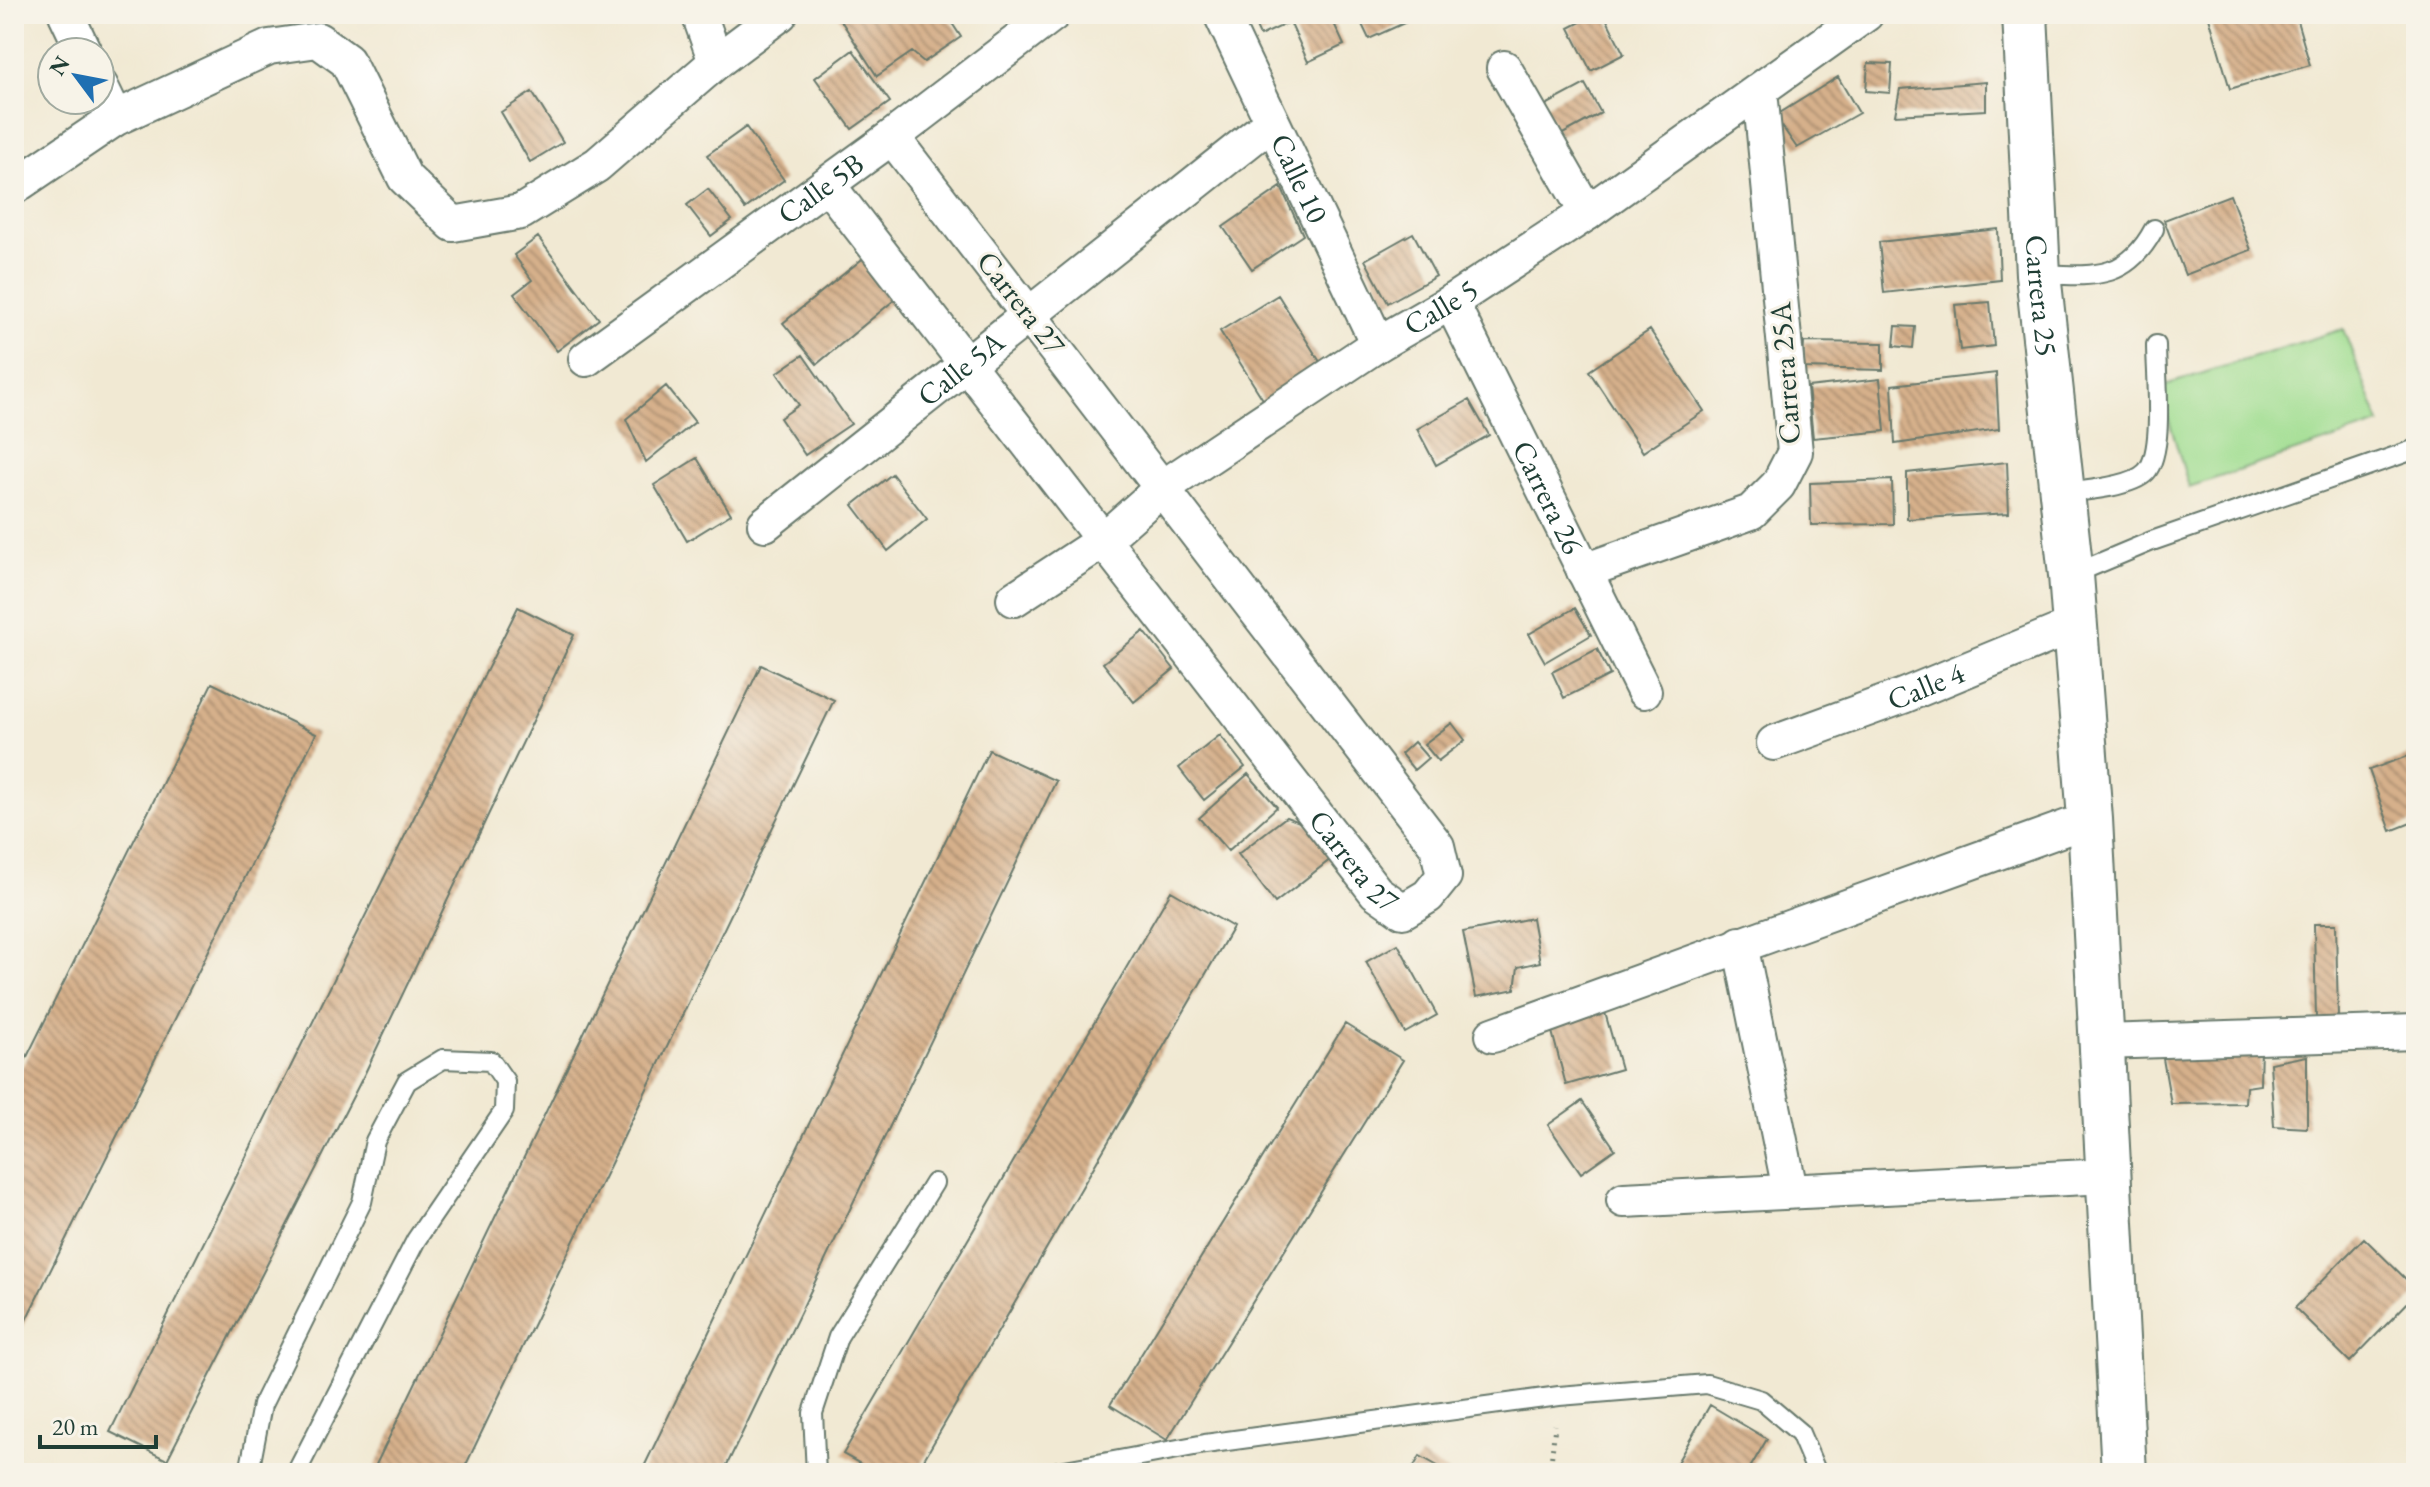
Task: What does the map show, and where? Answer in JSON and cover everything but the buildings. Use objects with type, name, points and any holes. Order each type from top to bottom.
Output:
[{"type":"street","points":[[66,14],[76,36]]},
{"type":"street","points":[[699,14],[716,62]]},
{"type":"street","points":[[14,187],[116,118],[269,47],[318,40],[347,61],[405,178],[453,224],[521,212],[597,165],[716,62],[780,14]]},
{"type":"street","name":"Calle 5B","points":[[586,359],[892,137],[1053,14]]},
{"type":"street","name":"Calle 10","points":[[1221,14],[1378,344]]},
{"type":"street","name":"Calle 5","points":[[1014,599],[1101,542],[1162,488],[1378,344],[1451,302],[1587,213],[1866,14]]},
{"type":"street","name":"Carrera 25","points":[[2025,14],[2038,274],[2071,575],[2090,819],[2124,1473]]},
{"type":"street","points":[[1504,68],[1587,213]]},
{"type":"street","name":"Carrera 25A","points":[[1584,571],[1751,512],[1778,485],[1795,452],[1760,91]]},
{"type":"street","name":"Calle 5A","points":[[765,524],[1271,123]]},
{"type":"street","name":"Carrera 27","points":[[827,184],[1101,542],[1376,892],[1403,911],[1428,896],[1444,876],[1437,846],[892,137]]},
{"type":"street","name":"Carrera 26","points":[[1451,302],[1644,691]]},
{"type":"street","name":"Calle 4","points":[[1774,743],[1903,696],[2075,625]]},
{"type":"street","points":[[1493,1035],[2090,819]]},
{"type":"street","points":[[1740,944],[1790,1190]]},
{"type":"street","points":[[2102,1042],[2416,1032]]},
{"type":"street","points":[[1624,1200],[2108,1176]]},
{"type":"lane","points":[[2038,274],[2093,276],[2121,268],[2141,253],[2154,229]]},
{"type":"lane","points":[[2063,493],[2101,489],[2145,474],[2156,456],[2156,345]]},
{"type":"lane","points":[[2071,575],[2152,541],[2416,449]]},
{"type":"lane","points":[[254,1473],[251,1462],[262,1405],[362,1202],[375,1141],[407,1081],[443,1059],[491,1061],[505,1081],[504,1111],[416,1240],[296,1473]]},
{"type":"lane","points":[[816,1473],[813,1413],[838,1337],[934,1183]]},
{"type":"lane","points":[[1049,1473],[1205,1444],[1559,1396],[1707,1384],[1761,1400],[1800,1433],[1817,1473]]},
{"type":"path","points":[[1550,1473],[1559,1396]]},
{"type":"green space","points":[[2343,329],[2380,424],[2189,487],[2159,387]]}]
